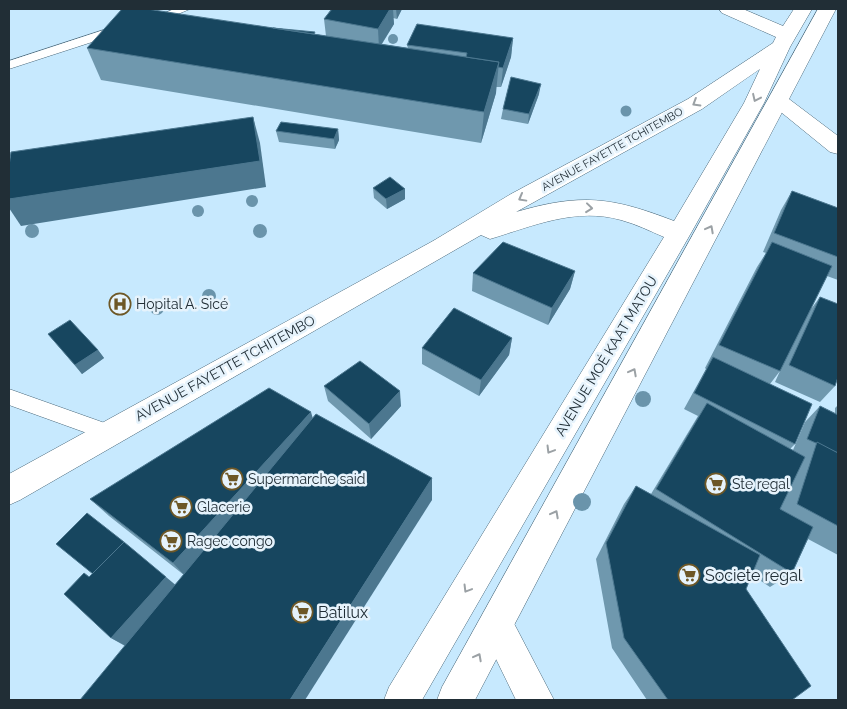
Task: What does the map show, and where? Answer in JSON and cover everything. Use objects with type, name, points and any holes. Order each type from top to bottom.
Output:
[{"type":"main road","points":[[728,9],[783,41]]},
{"type":"main road","name":"AVENUE MOÉ KAAT MATOU","points":[[402,700],[679,233],[754,103],[783,41],[804,9]]},
{"type":"main road","name":"AVENUE MOÉ KAAT MATOU","points":[[455,700],[827,9]]},
{"type":"main road","name":"AVENUE FAYETTE TCHITEMBO","points":[[9,490],[442,247],[519,200],[695,104],[783,41]]},
{"type":"main road","points":[[778,100],[838,147]]},
{"type":"main road","name":"AVENUE FAYETTE TCHITEMBO","points":[[442,247],[548,211],[577,207],[624,212],[679,233]]},
{"type":"main road","points":[[496,624],[536,700]]},
{"type":"lane","points":[[9,65],[102,33],[184,9]]},
{"type":"lane","points":[[9,397],[109,433]]},
{"type":"building","points":[[122,9],[147,9],[499,62],[484,112],[87,48]]},
{"type":"building","points":[[332,9],[390,9],[378,29],[324,19]]},
{"type":"building","points":[[417,24],[513,38],[503,68],[498,67],[499,62],[466,57],[467,53],[407,45]]},
{"type":"building","points":[[273,28],[315,32],[314,34]]},
{"type":"building","points":[[511,77],[541,84],[529,114],[503,109]]},
{"type":"building","points":[[253,117],[260,161],[9,199],[11,152]]},
{"type":"building","points":[[281,122],[338,129],[334,139],[276,131]]},
{"type":"building","points":[[390,177],[405,189],[386,199],[373,188]]},
{"type":"building","points":[[792,191],[838,208],[838,257],[774,233]]},
{"type":"building","points":[[503,242],[575,271],[552,308],[473,273]]},
{"type":"building","points":[[772,242],[832,266],[780,371],[719,345]]},
{"type":"building","points":[[820,297],[838,304],[838,377],[835,386],[789,365]]},
{"type":"building","points":[[454,308],[512,338],[481,380],[422,348]]},
{"type":"building","points":[[70,320],[98,350],[75,365],[48,334]]},
{"type":"building","points":[[713,357],[812,404],[795,444],[694,393]]},
{"type":"building","points":[[360,361],[400,391],[369,424],[324,386]]},
{"type":"building","points":[[269,388],[311,412],[173,563],[90,499]]},
{"type":"building","points":[[707,403],[805,457],[780,509],[813,527],[792,573],[656,489]]},
{"type":"building","points":[[820,406],[838,415],[838,453],[807,439]]},
{"type":"building","points":[[316,414],[432,478],[290,700],[80,700]]},
{"type":"building","points":[[817,442],[838,453],[838,526],[797,504]]},
{"type":"building","points":[[636,486],[760,555],[746,589],[811,686],[792,700],[668,700],[624,638],[606,543]]},
{"type":"building","points":[[87,513],[124,542],[93,574],[56,544]]},
{"type":"building","points":[[124,542],[166,577],[111,638],[64,594],[84,573],[89,577]]},
{"type":"place","name":"Hopital A. Sicé","points":[[120,304]]},
{"type":"place","name":"Supermarche said","points":[[232,479]]},
{"type":"place","name":"Ste regal","points":[[716,484]]},
{"type":"place","name":"Glacerie","points":[[181,507]]},
{"type":"place","name":"Ragec congo","points":[[171,541]]},
{"type":"place","name":"Societe regal","points":[[689,575]]},
{"type":"place","name":"Batilux","points":[[302,612]]}]
